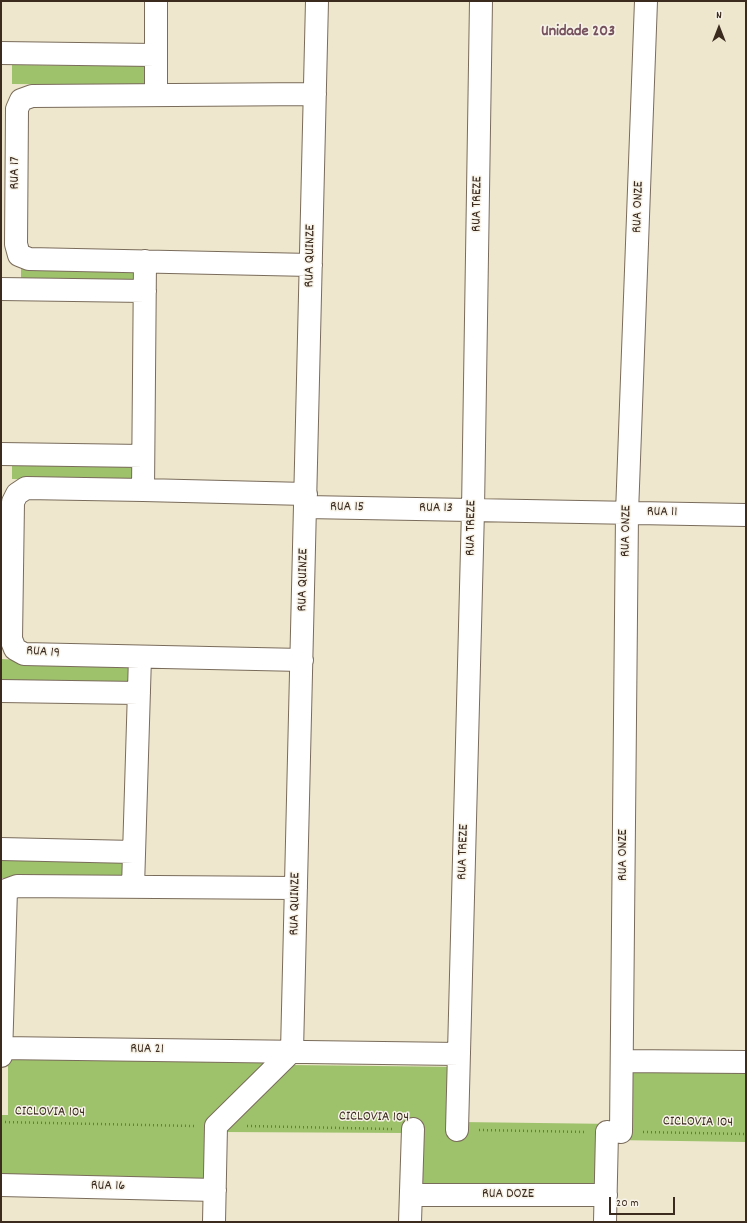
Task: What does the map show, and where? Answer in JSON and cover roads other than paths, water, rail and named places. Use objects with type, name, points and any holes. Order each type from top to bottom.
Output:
[{"type":"street","points":[[156,1],[156,95]]},
{"type":"street","name":"RUA QUINZE","points":[[292,1052],[317,1]]},
{"type":"street","name":"RUA TREZE","points":[[457,1130],[473,510],[481,1]]},
{"type":"street","name":"RUA ONZE","points":[[606,1196],[622,1061],[627,513],[646,1]]},
{"type":"street","points":[[1,53],[155,55]]},
{"type":"street","name":"RUA 17","points":[[311,265],[29,259],[19,255],[16,244],[17,109],[22,100],[32,96],[315,94]]},
{"type":"street","points":[[143,490],[145,261]]},
{"type":"street","points":[[1,289],[145,291]]},
{"type":"street","points":[[1,454],[143,456]]},
{"type":"street","name":"RUA 19","points":[[302,660],[24,654],[15,649],[11,639],[13,502],[17,494],[26,488],[143,490],[306,501]]},
{"type":"street","name":"RUA 15","points":[[306,501],[388,508]]},
{"type":"street","name":"RUA 13","points":[[388,508],[555,512]]},
{"type":"street","name":"RUA 11","points":[[555,512],[746,515]]},
{"type":"street","points":[[133,887],[140,657]]},
{"type":"street","points":[[1,691],[139,693]]},
{"type":"street","points":[[1,849],[134,852]]},
{"type":"street","points":[[1,1056],[6,890],[17,886],[296,888]]},
{"type":"street","name":"RUA 21","points":[[1,1048],[292,1052]]},
{"type":"street","points":[[214,1222],[216,1126],[292,1052],[459,1054]]},
{"type":"street","points":[[622,1061],[746,1062]]},
{"type":"street","points":[[410,1222],[414,1129]]},
{"type":"street","name":"RUA 16","points":[[1,1185],[215,1190]]},
{"type":"street","name":"RUA DOZE","points":[[411,1195],[606,1196]]},
{"type":"street","points":[[605,1222],[606,1196]]},
{"type":"district","name":"Unidade 203","points":[[578,33]]}]
